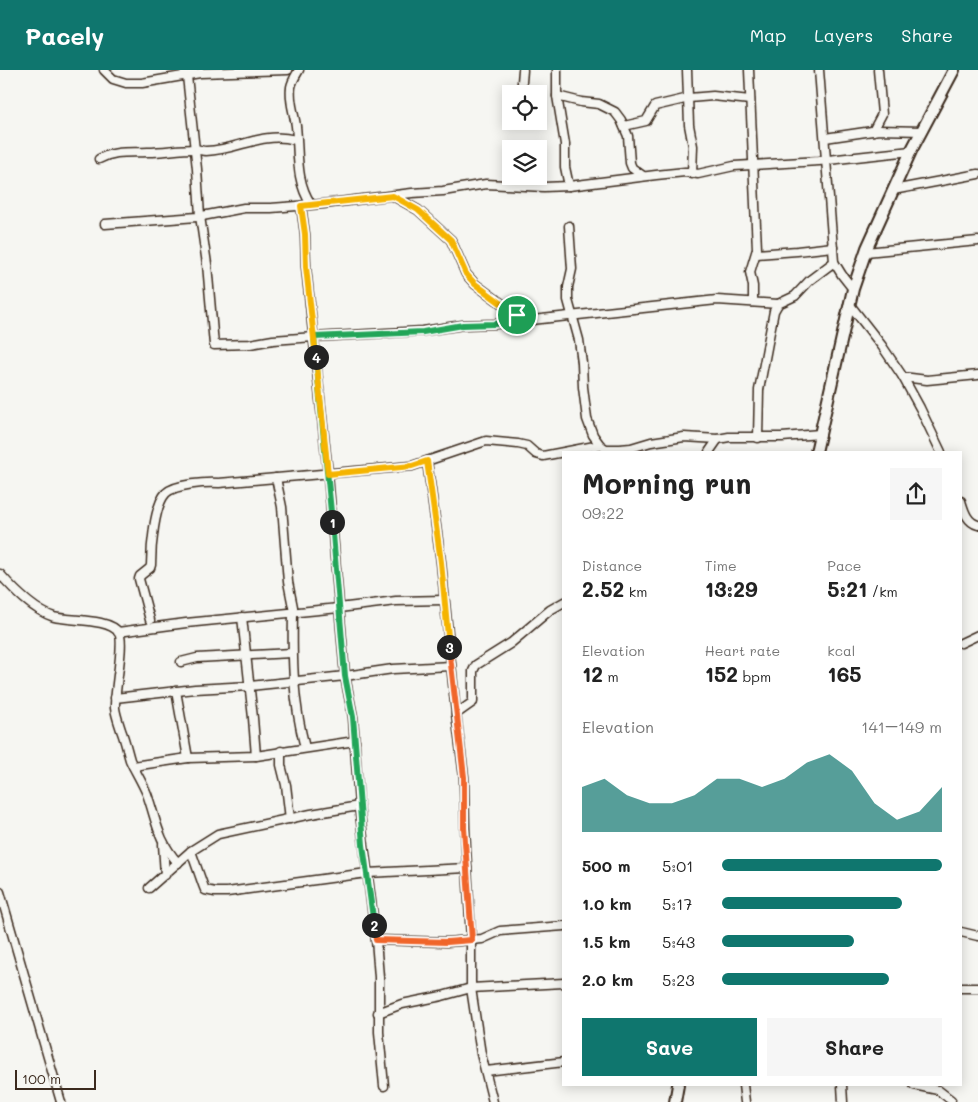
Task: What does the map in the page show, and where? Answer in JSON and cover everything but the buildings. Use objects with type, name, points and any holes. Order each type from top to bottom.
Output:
[{"type":"main road","points":[[816,451],[853,289],[866,252],[911,151],[954,70]]},
{"type":"main road","points":[[675,1102],[678,1086]]},
{"type":"street","points":[[104,70],[113,79],[126,83],[200,73],[288,70]]},
{"type":"street","points":[[300,70],[292,86],[290,97],[296,125],[300,179],[310,204]]},
{"type":"street","points":[[522,85],[523,70]]},
{"type":"street","points":[[557,70],[557,96],[565,144],[565,167],[569,186]]},
{"type":"street","points":[[687,70],[692,174]]},
{"type":"street","points":[[749,70],[757,254],[750,272],[753,286],[753,302]]},
{"type":"street","points":[[819,70],[834,262],[853,289]]},
{"type":"street","points":[[873,131],[882,114],[878,70]]},
{"type":"street","points":[[187,76],[214,346],[314,337],[423,332],[463,325],[495,324],[717,300],[778,304],[795,296],[810,280],[834,262]]},
{"type":"street","points":[[557,96],[580,102],[599,104],[615,112],[628,136],[630,163],[635,172],[643,176]]},
{"type":"street","points":[[624,126],[633,122],[646,121],[652,109],[658,105],[688,98],[719,97],[750,100]]},
{"type":"street","points":[[825,138],[873,131],[922,131]]},
{"type":"street","points":[[99,159],[108,154],[124,152],[194,149],[205,151],[274,137],[296,140]]},
{"type":"street","points":[[105,224],[200,216],[244,208],[301,206],[443,192],[486,184],[544,187],[569,186],[643,176],[685,172],[692,174],[726,167],[826,160],[911,151]]},
{"type":"street","points":[[893,190],[978,174]]},
{"type":"street","points":[[393,196],[418,210],[451,240],[466,274],[475,284],[524,320]]},
{"type":"street","points":[[301,206],[328,474],[345,676],[353,717],[359,806],[376,940],[379,977],[378,1013],[384,1086]]},
{"type":"street","points":[[569,226],[572,269],[567,293],[582,364],[582,387],[587,419],[593,436],[606,449]]},
{"type":"street","points":[[866,252],[978,241]]},
{"type":"street","points":[[757,254],[833,247]]},
{"type":"street","points":[[758,438],[759,390],[773,315],[778,304]]},
{"type":"street","points":[[850,305],[903,377],[941,451]]},
{"type":"street","points":[[903,377],[926,380],[978,375]]},
{"type":"street","points":[[588,451],[631,448],[651,442],[684,437],[718,439],[820,434]]},
{"type":"street","points":[[710,451],[718,439]]},
{"type":"street","points":[[150,620],[139,580],[140,576],[151,565],[151,544],[160,502],[166,493],[180,486],[412,466],[486,441],[527,446],[536,454],[543,456],[562,454]]},
{"type":"street","points":[[427,461],[441,562],[464,777],[472,940],[471,988],[478,1038],[493,1102]]},
{"type":"street","points":[[276,478],[282,507],[288,582],[293,610],[293,681],[305,748]]},
{"type":"street","points":[[962,503],[970,521],[978,525]]},
{"type":"street","points":[[0,574],[12,588],[37,608],[52,616],[102,623],[118,632],[121,643],[115,698],[118,720],[133,766],[146,793],[163,844],[165,875]]},
{"type":"street","points":[[118,632],[293,610],[339,608],[396,601],[444,600]]},
{"type":"street","points":[[456,714],[473,702],[473,671],[476,666],[511,643],[550,610],[562,603]]},
{"type":"street","points":[[242,617],[256,756]]},
{"type":"street","points":[[962,643],[978,635]]},
{"type":"street","points":[[182,662],[197,658],[292,653]]},
{"type":"street","points":[[115,698],[345,676],[393,668],[451,666]]},
{"type":"street","points":[[176,691],[188,758]]},
{"type":"street","points":[[133,766],[188,758],[256,756],[355,740]]},
{"type":"street","points":[[281,751],[281,765],[286,785],[290,819]]},
{"type":"street","points":[[149,888],[192,851],[218,834],[359,806]]},
{"type":"street","points":[[163,844],[178,863]]},
{"type":"street","points":[[192,851],[205,890],[215,892],[367,873],[467,868]]},
{"type":"street","points":[[0,892],[61,1102]]},
{"type":"street","points":[[376,940],[447,942],[482,938],[500,931],[562,926]]},
{"type":"street","points":[[962,932],[978,936]]},
{"type":"street","points":[[378,1013],[402,1004],[471,988],[562,983]]},
{"type":"street","points":[[962,988],[978,988]]},
{"type":"street","points":[[486,1071],[562,1062]]},
{"type":"street","points":[[743,1086],[745,1102]]},
{"type":"street","points":[[842,1086],[843,1102]]},
{"type":"street","points":[[919,1086],[938,1090],[951,1100]]},
{"type":"route","points":[[517,315],[475,284],[466,274],[451,240],[418,210],[393,196],[301,206],[305,234],[306,267],[328,474],[412,466],[427,461],[441,562],[456,714],[462,754],[465,796],[464,828],[472,940],[447,942],[376,940],[363,845],[353,717],[345,676],[328,474],[314,337],[423,332],[463,325],[495,324],[524,320],[517,315]]}]
